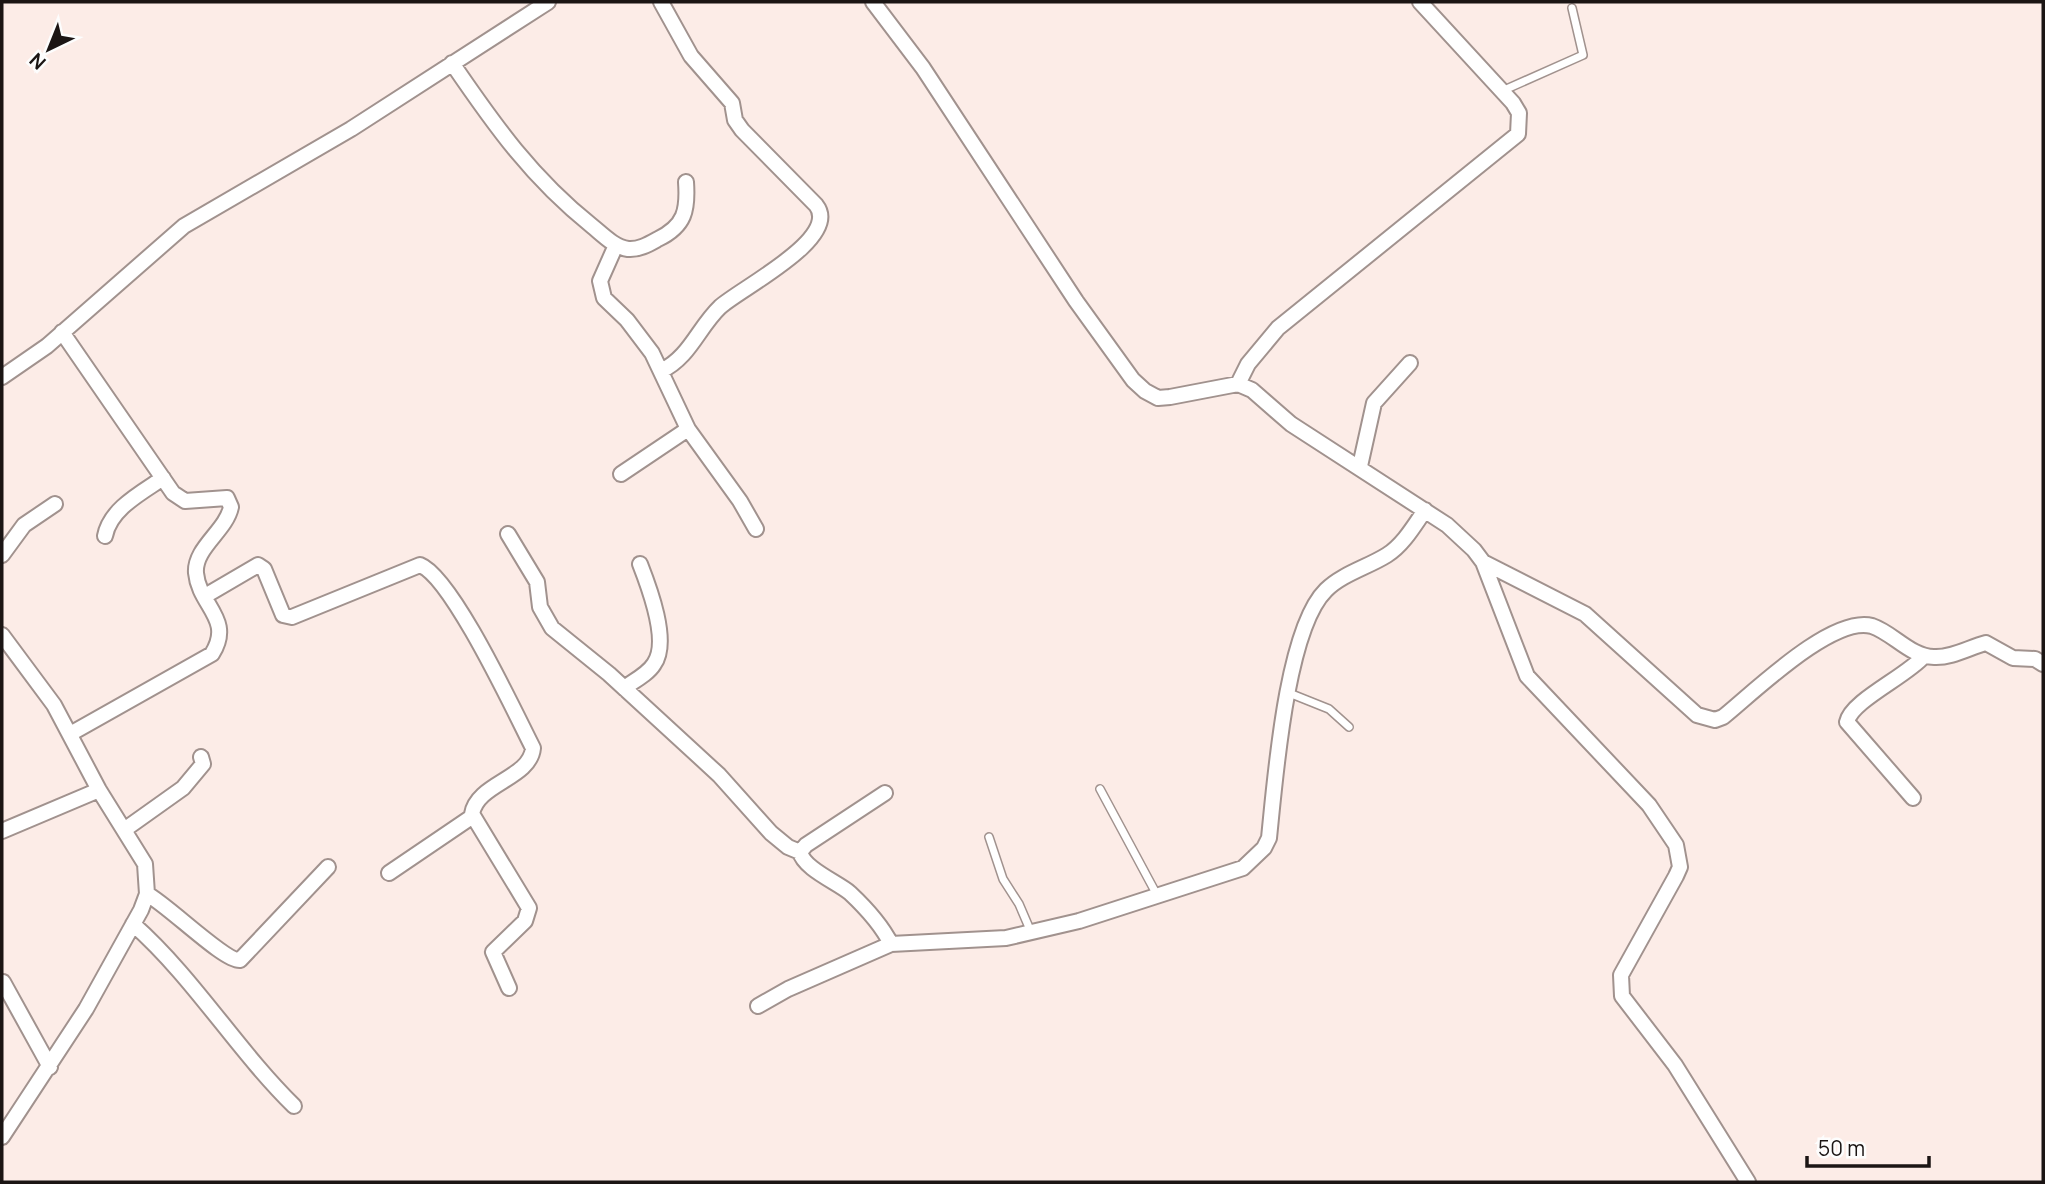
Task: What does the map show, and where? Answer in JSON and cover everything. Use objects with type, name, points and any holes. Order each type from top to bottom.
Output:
[{"type":"street","points":[[2,377],[62,332],[184,226],[351,129],[548,2]]},
{"type":"street","points":[[661,2],[691,56],[732,103],[736,120],[742,130],[821,211],[821,220],[814,235],[786,260],[720,307],[678,360],[661,370]]},
{"type":"street","points":[[873,2],[923,68],[1076,301],[1133,380],[1158,398],[1238,384],[1261,397],[1291,424],[1360,466],[1447,525],[1483,562],[1585,614],[1697,715],[1706,719],[1723,717],[1789,662],[1831,634],[1864,625],[1873,627],[1924,656],[1943,656],[1986,643],[2012,658],[2035,659],[2043,664]]},
{"type":"street","points":[[1238,384],[1248,364],[1278,328],[1510,144],[1518,134],[1519,113],[1420,2]]},
{"type":"street","points":[[452,63],[530,170],[559,199],[616,245],[628,249],[642,247],[678,225],[686,215],[686,182]]},
{"type":"street","points":[[616,245],[604,268],[600,289],[604,298],[640,335],[661,370],[688,429],[740,501],[756,529]]},
{"type":"street","points":[[62,332],[173,493],[185,501],[227,498],[231,503],[225,524],[198,561],[196,573],[219,623],[221,634],[212,654],[71,734]]},
{"type":"street","points":[[1360,466],[1374,403],[1410,363]]},
{"type":"street","points":[[621,474],[688,429]]},
{"type":"street","points":[[105,536],[107,527],[124,506],[163,478]]},
{"type":"street","points":[[2,555],[24,525],[55,504]]},
{"type":"street","points":[[758,1006],[788,989],[891,944],[923,940],[976,942],[1031,933],[1229,875],[1243,868],[1264,848],[1269,838],[1282,721],[1304,627],[1323,593],[1389,554],[1424,510]]},
{"type":"street","points":[[508,534],[537,582],[540,607],[552,628],[624,688],[719,775],[771,833],[788,847],[800,852],[802,858],[862,905],[891,944]]},
{"type":"street","points":[[1483,562],[1527,676],[1640,795],[1676,845],[1680,867],[1621,975],[1619,986],[1628,1006],[1675,1065],[1748,1182]]},
{"type":"street","points":[[624,688],[652,667],[658,655],[658,623],[640,564]]},
{"type":"street","points":[[205,596],[258,565],[264,569],[283,615],[292,617],[420,565],[428,568],[476,639],[533,748],[532,756],[479,799],[473,816],[389,873]]},
{"type":"street","points":[[2,635],[54,705],[99,790],[145,864],[147,894],[133,924],[50,1066],[2,1137]]},
{"type":"street","points":[[1913,799],[1847,722],[1851,710],[1908,673],[1924,656]]},
{"type":"street","points":[[124,830],[194,778],[203,764],[201,757]]},
{"type":"street","points":[[2,831],[99,790]]},
{"type":"street","points":[[800,852],[806,845],[885,793]]},
{"type":"street","points":[[473,816],[529,908],[524,921],[493,952],[509,988]]},
{"type":"street","points":[[147,894],[173,910],[226,958],[240,960],[328,867]]},
{"type":"street","points":[[133,924],[169,957],[240,1042],[260,1073],[294,1106]]},
{"type":"street","points":[[2,982],[50,1066]]},
{"type":"lane","points":[[1502,91],[1583,55],[1572,8]]},
{"type":"lane","points":[[1289,693],[1329,709],[1349,727]]},
{"type":"lane","points":[[1100,789],[1157,896]]},
{"type":"lane","points":[[989,837],[1003,879],[1019,904],[1031,933]]}]
